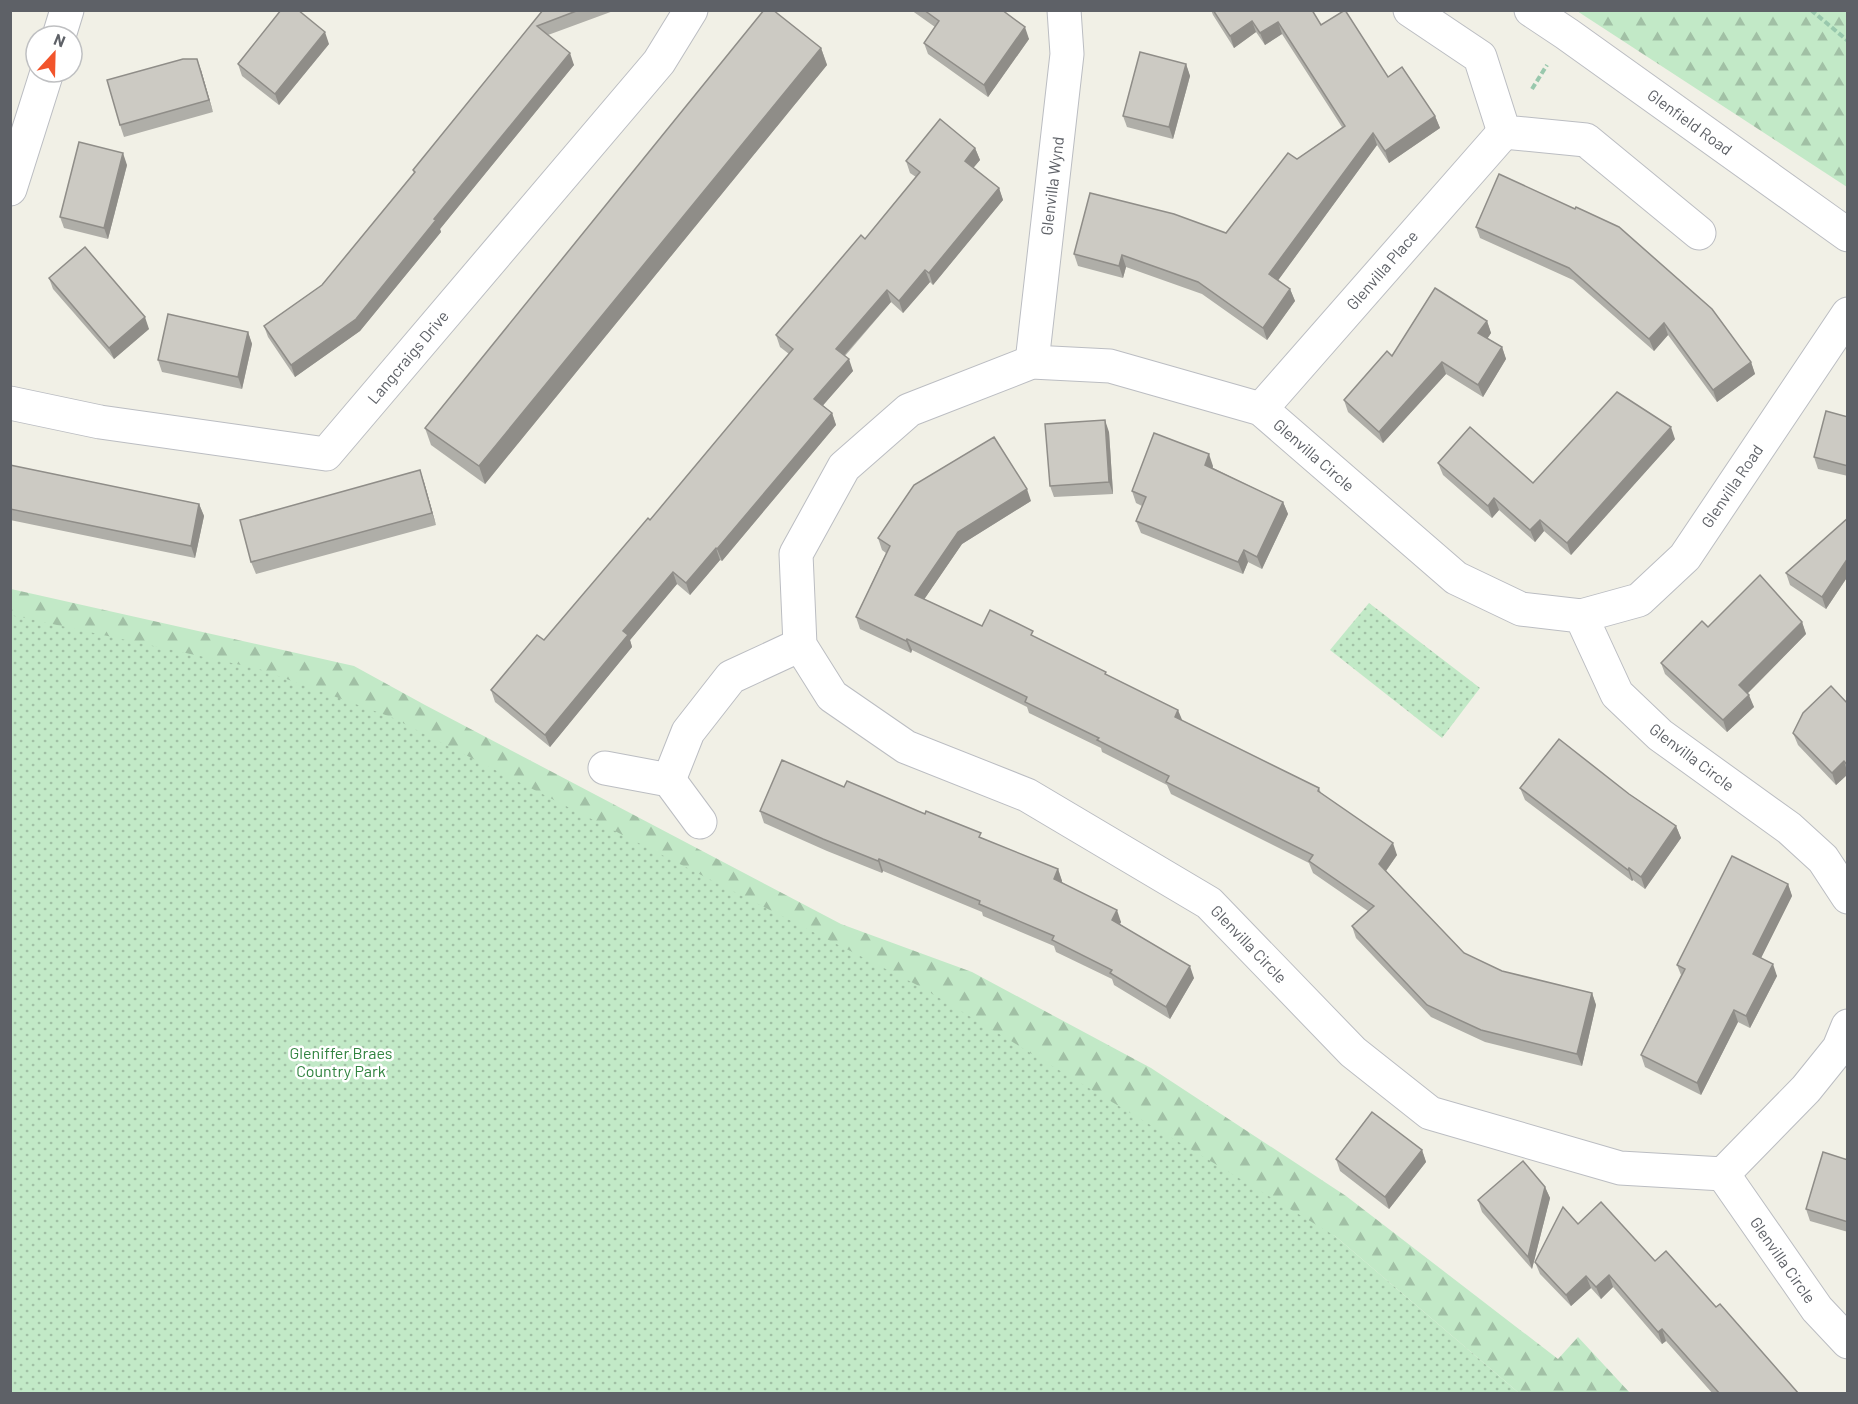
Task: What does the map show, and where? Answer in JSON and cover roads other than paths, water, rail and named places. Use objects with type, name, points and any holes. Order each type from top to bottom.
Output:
[{"type":"street","name":"Langcraigs Drive","points":[[10,403],[100,422],[326,454],[659,62],[691,10]]},
{"type":"street","name":"Glenvilla Wynd","points":[[1032,362],[1067,54],[1064,10]]},
{"type":"street","points":[[1410,10],[1480,57],[1504,132],[1586,140],[1699,233]]},
{"type":"street","name":"Glenfield Road","points":[[1531,10],[1848,235]]},
{"type":"street","points":[[10,189],[43,84]]},
{"type":"street","name":"Glenvilla Place","points":[[1261,409],[1504,132]]},
{"type":"street","name":"Glenvilla Road","points":[[1581,616],[1638,600],[1685,557],[1848,314]]},
{"type":"street","name":"Glenvilla Circle","points":[[1848,897],[1823,859],[1789,828],[1660,735],[1617,694],[1581,616],[1521,609],[1456,579],[1261,409],[1110,366],[1032,362],[909,410],[844,467],[796,554],[800,645],[832,696],[906,747],[1027,795],[1209,903],[1353,1052],[1430,1113],[1620,1168],[1723,1174],[1817,1309],[1848,1342]]},
{"type":"street","points":[[669,780],[688,732],[731,677],[800,645]]},
{"type":"street","points":[[605,768],[669,780],[700,822]]},
{"type":"street","points":[[1723,1174],[1806,1089],[1839,1048],[1848,1026]]},
{"type":"park label","name":"Gleniffer Braes Country Park","points":[[341,1062]]}]
